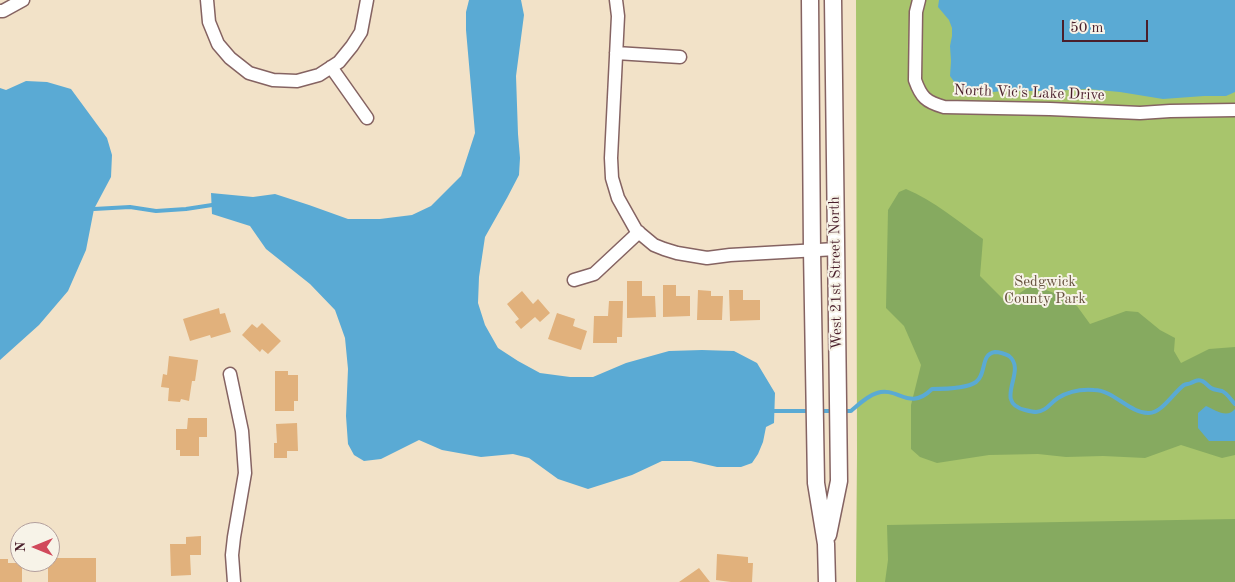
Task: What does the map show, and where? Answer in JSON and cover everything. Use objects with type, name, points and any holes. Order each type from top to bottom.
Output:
[{"type":"main road","name":"West 21st Street North","points":[[810,0],[815,448],[816,483],[826,544],[826,582]]},
{"type":"main road","name":"West 21st Street North","points":[[826,544],[839,481],[833,0]]},
{"type":"street","points":[[0,12],[23,0]]},
{"type":"street","points":[[207,0],[209,22],[218,44],[230,58],[249,73],[272,80],[297,80],[319,75],[338,62],[361,32],[367,0]]},
{"type":"street","points":[[616,0],[618,16],[611,158],[612,178],[618,198],[636,230],[654,245],[677,253],[706,258],[836,249]]},
{"type":"street","name":"North Vic's Lake Drive","points":[[919,0],[916,12],[915,80],[919,91],[925,99],[933,104],[944,107],[1140,113],[1235,110]]},
{"type":"street","points":[[616,53],[680,57]]},
{"type":"street","points":[[331,67],[367,118]]},
{"type":"street","points":[[574,280],[594,274],[639,232]]},
{"type":"street","points":[[230,374],[242,431],[245,473],[232,555],[234,582]]},
{"type":"green space","name":"Sedgwick County Park","points":[[856,0],[1235,0],[1235,582],[856,582]]},
{"type":"green space","points":[[906,189],[936,205],[983,239],[980,276],[1006,302],[1032,285],[1057,294],[1077,306],[1090,324],[1126,311],[1138,312],[1160,330],[1175,338],[1174,351],[1181,363],[1209,349],[1235,347],[1235,455],[1222,458],[1181,445],[1145,458],[1066,457],[1038,454],[989,455],[937,463],[920,457],[911,449],[911,405],[921,365],[904,326],[886,308],[888,210],[899,192]]},
{"type":"green space","points":[[1235,519],[1235,582],[885,582],[888,560],[887,525]]},
{"type":"water","points":[[469,0],[521,0],[524,15],[516,76],[520,158],[519,175],[485,237],[479,277],[478,303],[485,325],[498,348],[540,373],[570,377],[593,377],[626,363],[669,351],[734,351],[757,363],[775,393],[774,423],[766,427],[763,442],[752,463],[741,467],[717,467],[691,461],[662,461],[632,475],[588,489],[558,479],[529,458],[513,454],[481,457],[442,450],[419,440],[381,459],[364,461],[354,455],[348,444],[346,416],[348,369],[345,338],[335,310],[310,284],[266,249],[250,226],[212,214],[211,193],[253,197],[275,194],[348,219],[380,219],[412,215],[431,206],[461,176],[475,133],[466,30],[466,12]]},
{"type":"water","points":[[939,0],[1235,0],[1235,92],[1226,96],[1163,99],[1088,89],[983,93],[958,87],[950,76],[952,28],[949,20],[938,7]]},
{"type":"water","points":[[26,81],[47,82],[71,89],[107,138],[112,155],[111,177],[94,209],[86,250],[68,291],[39,325],[0,360],[0,88],[6,90]]},
{"type":"water","points":[[1206,406],[1225,414],[1235,409],[1235,441],[1209,441],[1198,428],[1198,413]]},
{"type":"building","points":[[627,281],[642,281],[642,296],[655,296],[656,317],[627,318]]},
{"type":"building","points":[[663,285],[676,285],[676,296],[690,296],[690,316],[663,317]]},
{"type":"building","points":[[698,290],[711,291],[711,296],[723,296],[722,320],[697,320]]},
{"type":"building","points":[[729,290],[743,290],[743,300],[760,300],[760,320],[730,321]]},
{"type":"building","points":[[522,291],[533,304],[538,299],[550,313],[540,322],[535,317],[521,329],[515,322],[519,319],[507,304]]},
{"type":"building","points":[[609,301],[623,301],[622,337],[617,337],[617,343],[593,343],[594,316],[608,316]]},
{"type":"building","points":[[219,308],[220,314],[225,313],[231,332],[211,338],[210,335],[190,341],[183,319]]},
{"type":"building","points":[[557,313],[575,319],[573,326],[587,331],[581,350],[548,339]]},
{"type":"building","points":[[262,323],[281,341],[268,354],[262,349],[260,352],[242,335],[252,324],[257,328]]},
{"type":"building","points":[[169,356],[198,360],[195,381],[192,381],[189,401],[181,399],[180,402],[168,401],[169,388],[161,387],[163,374],[167,375]]},
{"type":"building","points":[[275,371],[288,371],[288,375],[298,375],[298,401],[294,401],[294,411],[275,411]]},
{"type":"building","points":[[188,418],[207,418],[207,437],[199,437],[199,456],[180,456],[180,450],[176,450],[176,429],[187,429]]},
{"type":"building","points":[[297,423],[298,451],[287,451],[287,458],[274,458],[274,443],[277,443],[276,424]]},
{"type":"building","points":[[201,536],[201,555],[190,555],[191,575],[171,576],[170,544],[186,544],[186,537]]},
{"type":"building","points":[[717,554],[748,557],[748,563],[753,563],[752,582],[716,580]]},
{"type":"building","points":[[60,558],[96,558],[96,582],[48,582],[48,572],[60,572]]},
{"type":"building","points":[[0,559],[8,559],[10,572],[22,572],[22,582],[0,582]]},
{"type":"building","points":[[699,568],[710,582],[679,582]]},
{"type":"waterway","points":[[94,209],[130,207],[156,211],[212,205]]},
{"type":"waterway","points":[[842,411],[851,411],[866,398],[877,393],[891,393],[910,399],[924,395],[932,389],[954,388],[972,384],[982,374],[987,356],[995,352],[1008,355],[1014,362],[1015,370],[1010,393],[1011,400],[1016,406],[1029,411],[1043,410],[1066,394],[1089,390],[1101,391],[1135,410],[1149,413],[1159,410],[1184,385],[1198,380],[1201,380],[1212,389],[1224,392],[1235,404]]},
{"type":"waterway","points":[[774,411],[810,411]]},
{"type":"waterway","points":[[819,411],[835,411]]}]
